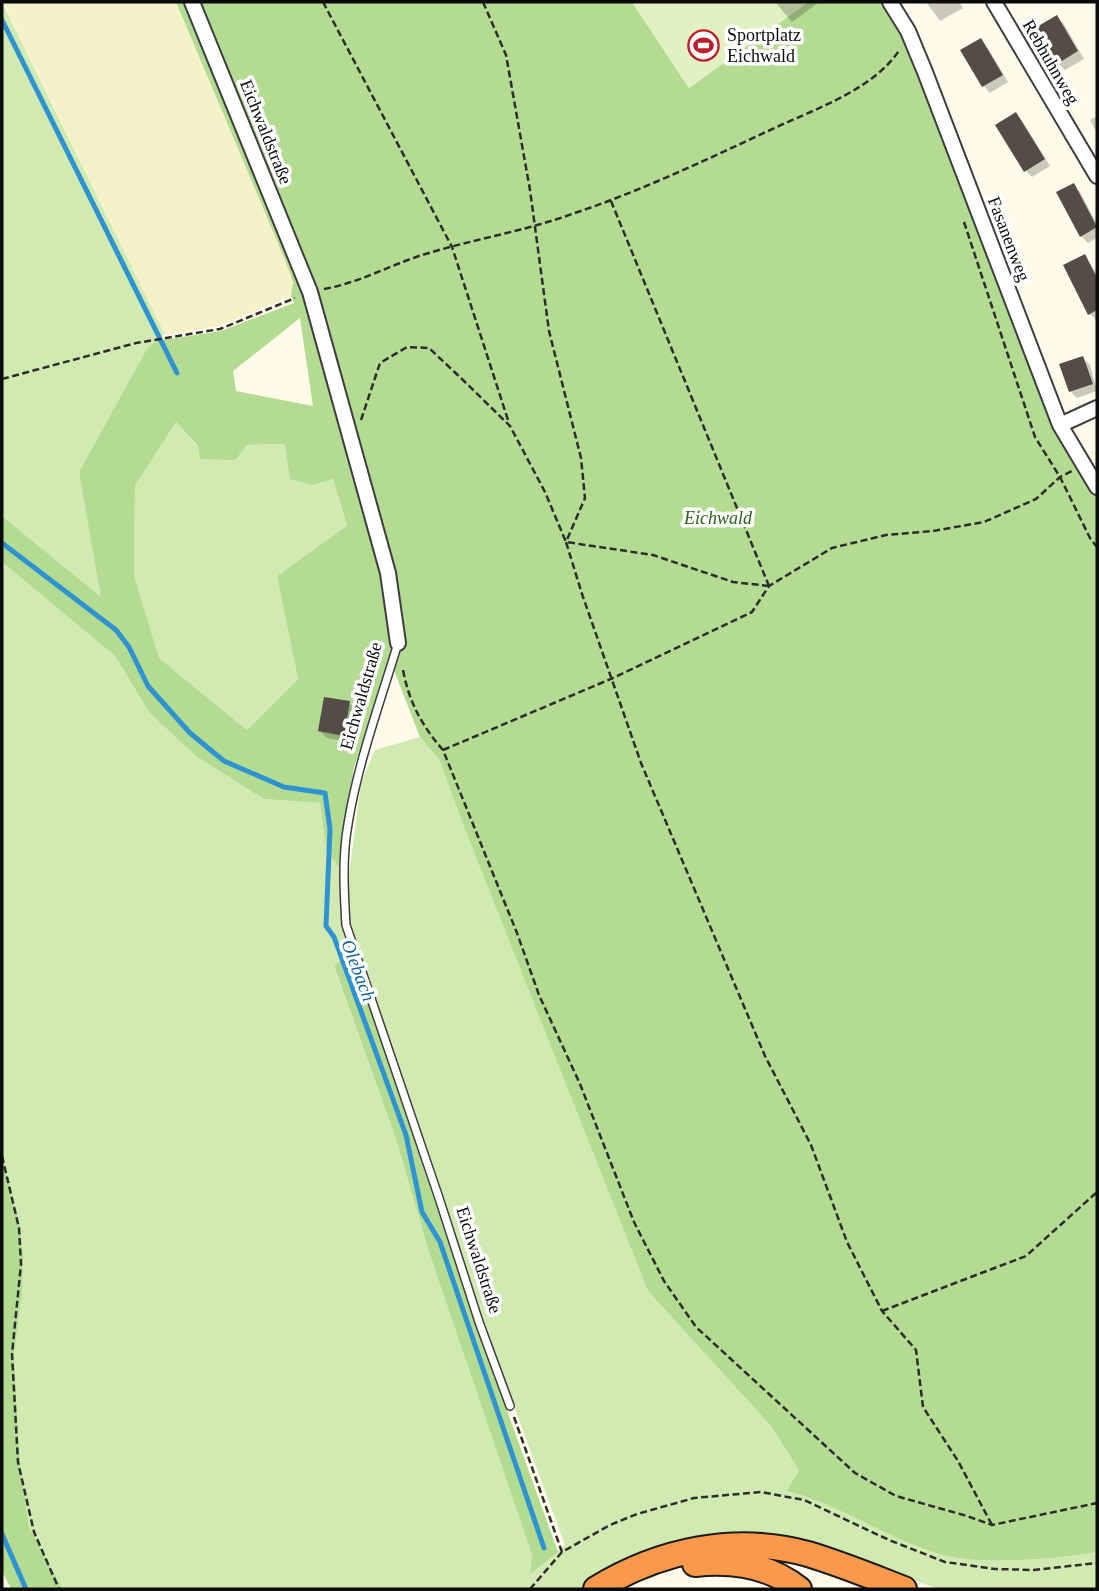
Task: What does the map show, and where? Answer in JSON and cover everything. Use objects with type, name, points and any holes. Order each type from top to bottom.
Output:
[{"type":"highway","points":[[596,1589],[634,1569],[670,1555],[711,1547],[742,1545],[777,1548],[808,1555],[904,1589]]},
{"type":"highway","points":[[618,1589],[662,1572],[712,1562],[754,1567],[774,1574],[799,1589]]},
{"type":"street","name":"Eichwaldstraße","points":[[192,2],[310,292],[388,573],[398,643]]},
{"type":"street","name":"Fasanenweg","points":[[890,2],[908,31],[1060,425],[1097,487]]},
{"type":"street","name":"Rebhuhnweg","points":[[994,2],[1097,176]]},
{"type":"street","points":[[1060,425],[1097,408]]},
{"type":"lane","name":"Eichwaldstraße","points":[[398,643],[370,730],[348,825],[344,886],[346,925],[479,1322],[510,1406]]},
{"type":"path","points":[[323,2],[452,247],[510,426],[545,492],[566,542],[641,762],[765,1056],[811,1145],[847,1242],[881,1311],[916,1350],[923,1407],[958,1461],[992,1525]]},
{"type":"path","points":[[483,2],[506,55],[519,124],[549,331],[581,458],[584,499],[566,542]]},
{"type":"path","points":[[2,379],[156,339],[220,329],[310,292],[349,285],[417,257],[534,226],[670,177],[851,92],[891,62],[908,31]]},
{"type":"path","points":[[610,200],[769,586]]},
{"type":"path","points":[[961,212],[1035,438],[1060,477],[1097,547]]},
{"type":"path","points":[[349,436],[360,426],[380,363],[407,347],[429,348],[510,426]]},
{"type":"path","points":[[443,750],[613,678],[752,612],[769,586],[832,548],[886,535],[933,531],[984,522],[1036,499],[1060,477],[1083,463]]},
{"type":"path","points":[[566,542],[653,555],[733,582],[769,586]]},
{"type":"path","points":[[398,643],[407,695],[425,730],[443,750],[517,933],[539,995],[580,1084],[634,1222],[664,1281],[690,1318],[706,1336],[855,1473],[896,1496],[992,1525],[1097,1503]]},
{"type":"path","points":[[2,1156],[20,1240],[21,1264],[12,1354],[18,1462],[34,1532],[59,1589]]},
{"type":"path","points":[[881,1311],[1026,1256],[1097,1192]]},
{"type":"path","points":[[510,1406],[562,1552]]},
{"type":"path","points":[[530,1589],[562,1552],[610,1525],[637,1514],[694,1498],[761,1492],[804,1500],[945,1563],[1034,1570],[1097,1563]]},
{"type":"shaded area","points":[[3,2],[176,2],[285,260],[293,282],[291,296],[219,326],[165,335]]},
{"type":"green space","points":[[2,2],[165,335],[156,337],[157,341],[147,350],[79,472],[102,598],[2,516]]},
{"type":"green space","name":"Eichwald","points":[[176,2],[632,2],[689,88],[808,2],[895,2],[1067,431],[1097,471],[1097,1552],[1022,1560],[962,1559],[926,1550],[828,1505],[787,1491],[799,1470],[771,1426],[648,1291],[439,759],[420,737],[390,660],[354,767],[344,824],[340,869],[326,849],[320,803],[264,799],[195,755],[149,712],[115,656],[2,562],[2,516],[101,597],[79,472],[147,349],[157,341],[221,331],[294,303],[291,296],[293,282]],"holes":[[[300,318],[313,406],[236,391],[233,371]],[[176,422],[198,446],[200,459],[235,460],[247,445],[285,444],[290,479],[313,485],[333,479],[347,526],[277,576],[298,679],[247,730],[159,658],[134,575],[135,486]]]},
{"type":"green space","name":"Sportplatz Eichwald","points":[[632,2],[808,2],[689,88]]},
{"type":"green space","points":[[176,422],[198,447],[285,444],[313,485],[333,479],[347,527],[277,576],[298,679],[247,730],[159,658],[134,575],[135,486]]},
{"type":"green space","points":[[2,562],[115,656],[149,712],[264,799],[320,803],[326,849],[340,869],[342,925],[351,953],[334,967],[396,1139],[429,1252],[532,1555],[530,1574],[565,1545],[503,1376],[350,926],[348,883],[361,783],[375,750],[420,737],[439,759],[648,1291],[771,1426],[799,1470],[788,1491],[828,1505],[927,1550],[962,1559],[1022,1560],[1097,1552],[1097,1589],[939,1589],[825,1549],[610,1571],[581,1589],[63,1589],[29,1527],[20,1461],[14,1353],[22,1293],[20,1225],[2,1159]]},
{"type":"green space","points":[[351,953],[418,1144],[476,1324],[558,1552],[530,1574],[532,1555],[429,1252],[396,1139],[334,966]]},
{"type":"green space","points":[[2,1159],[20,1225],[23,1258],[22,1293],[14,1354],[20,1461],[29,1527],[63,1589],[11,1589],[2,1571]]},
{"type":"building","points":[[1057,15],[1078,51],[1057,64],[1035,28]]},
{"type":"building","points":[[981,38],[1003,75],[982,87],[960,50]]},
{"type":"building","points":[[1016,112],[1045,159],[1024,172],[995,125]]},
{"type":"building","points":[[1074,183],[1097,227],[1080,237],[1056,192]]},
{"type":"building","points":[[1085,254],[1097,278],[1097,310],[1088,315],[1063,265]]},
{"type":"building","points":[[1083,356],[1093,384],[1069,392],[1059,364]]},
{"type":"building","points":[[324,697],[350,701],[344,736],[318,731]]},
{"type":"waterway","points":[[2,20],[177,373]]},
{"type":"waterway","name":"Olebach","points":[[2,543],[116,630],[129,647],[148,686],[190,733],[224,761],[284,787],[325,793],[330,829],[326,926],[334,937],[406,1135],[422,1212],[440,1242],[544,1548]]},
{"type":"waterway","points":[[2,1534],[26,1589]]},
{"type":"place","name":"Sportplatz Eichwald","points":[[704,45]]}]
